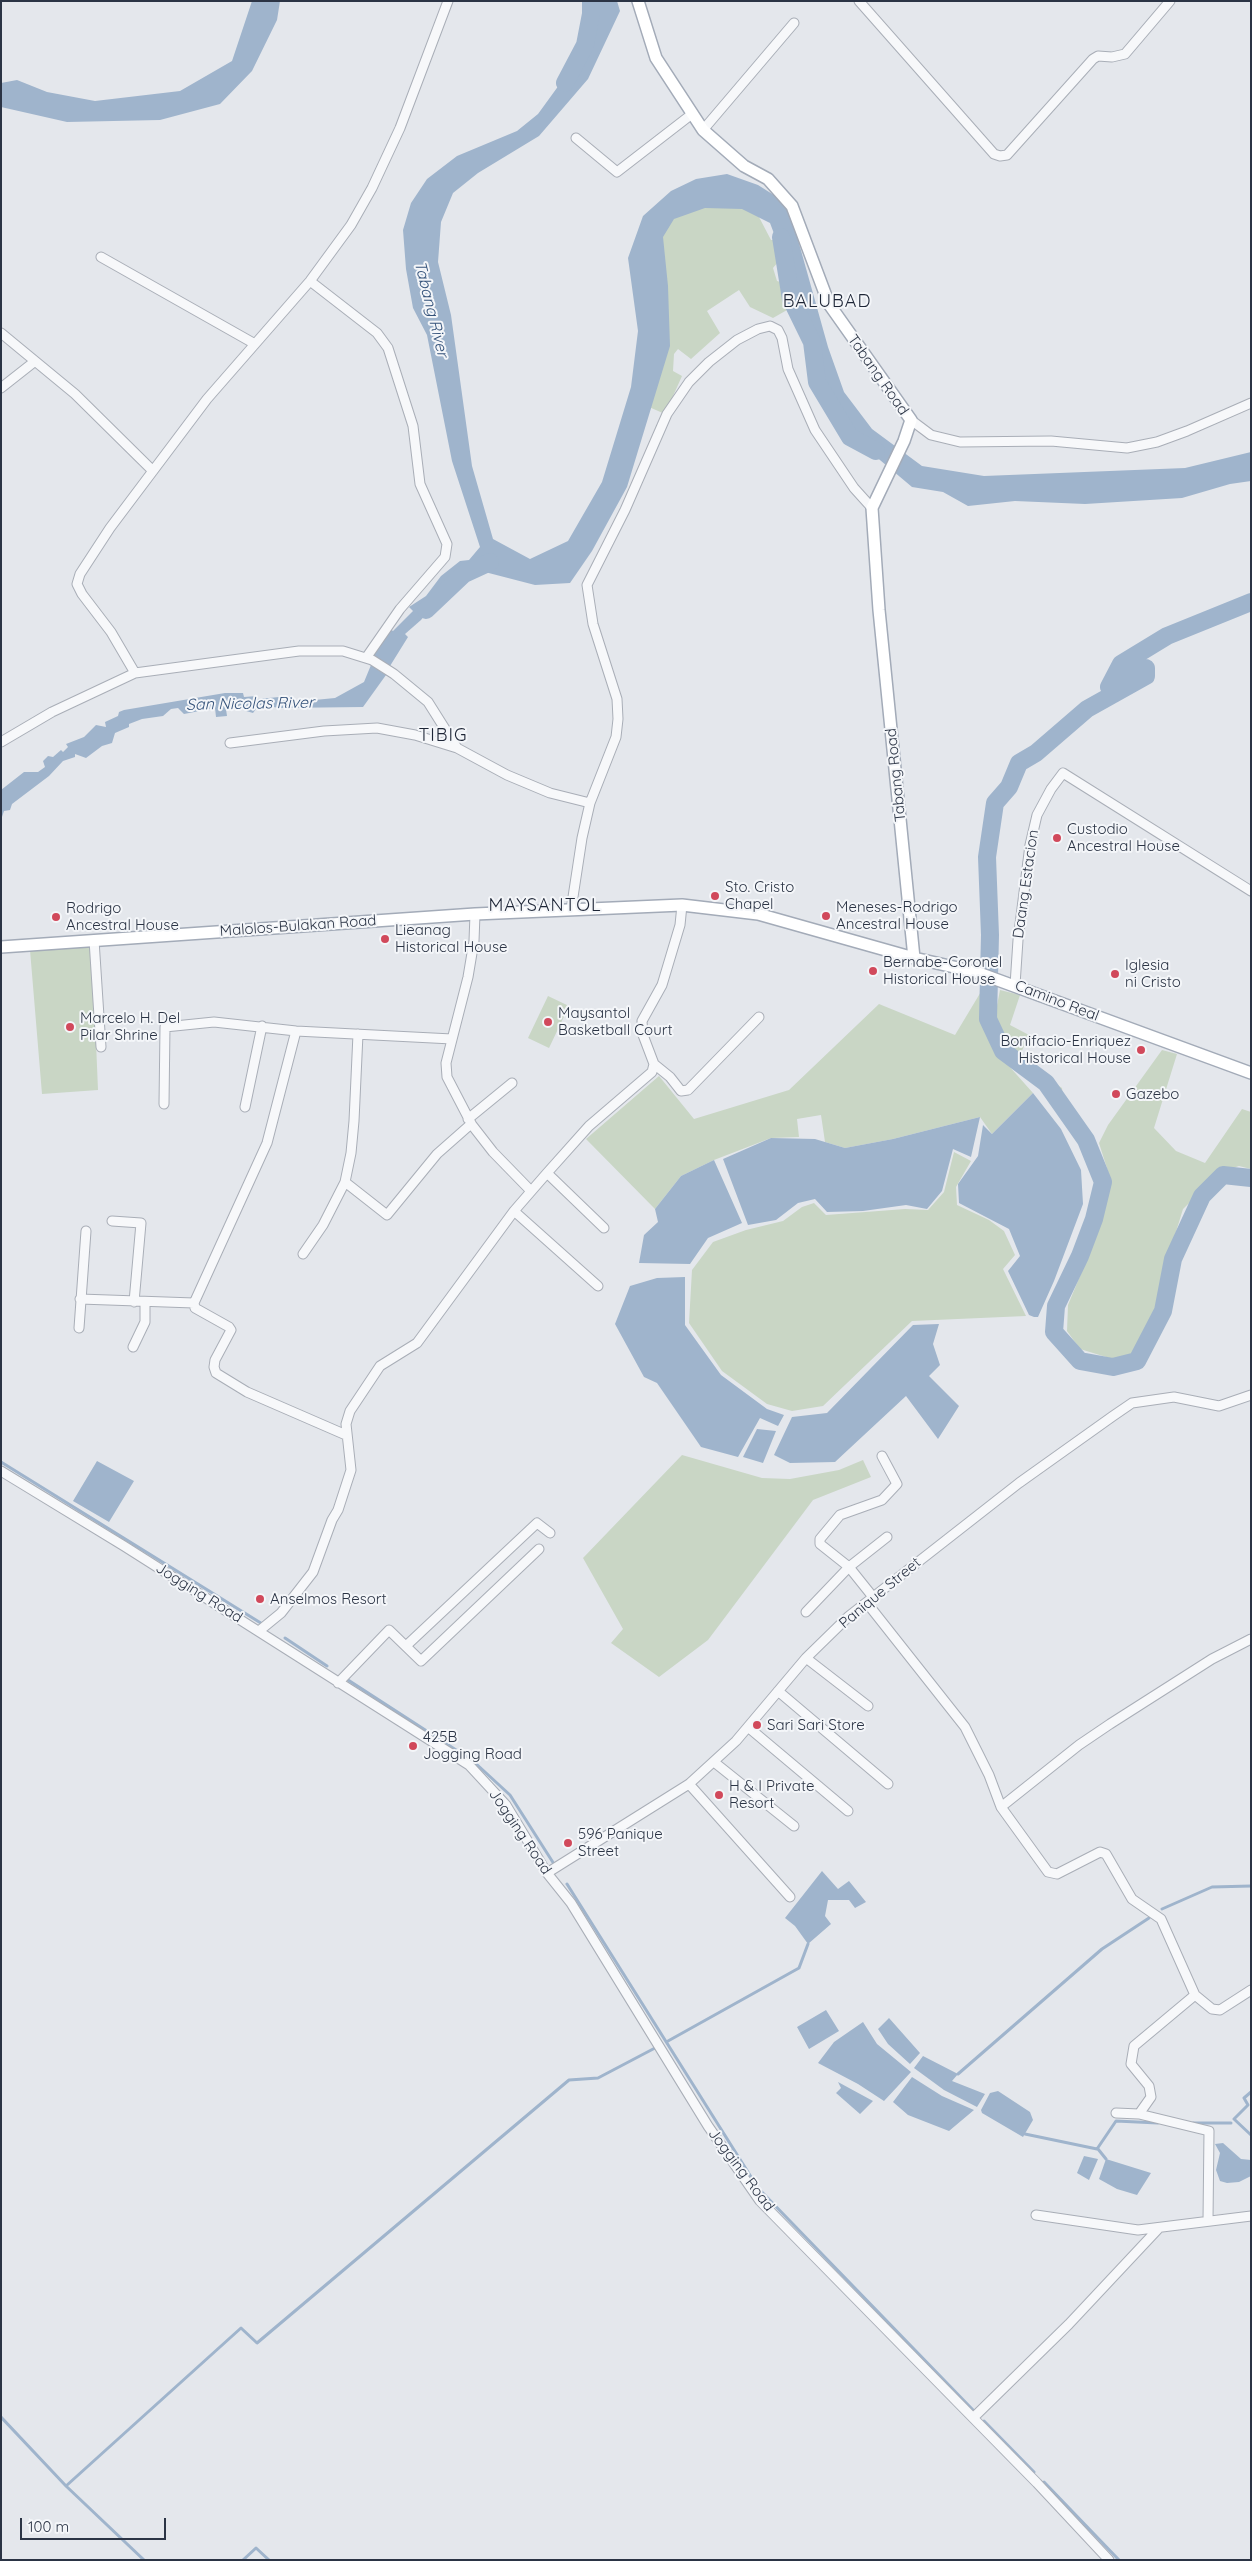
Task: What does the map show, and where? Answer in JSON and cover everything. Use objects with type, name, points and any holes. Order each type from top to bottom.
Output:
[{"type":"main road","name":"Tabang Road","points":[[638,1],[656,58],[703,130],[744,166],[768,179],[792,206],[829,304],[911,420],[904,441],[872,508],[879,610],[914,958]]},
{"type":"main road","name":"Malolos-Bulakan Road","points":[[1,947],[475,914],[682,905],[758,914],[914,958],[976,972]]},
{"type":"main road","name":"Camino Real","points":[[976,972],[1251,1072]]},
{"type":"street","points":[[135,674],[78,584],[87,561],[207,399],[310,281],[351,225],[372,188],[414,92],[448,1]]},
{"type":"street","points":[[859,1],[994,154],[1000,156],[1007,155],[1093,59],[1098,56],[1112,57],[1125,54],[1170,1]]},
{"type":"street","points":[[703,130],[794,22]]},
{"type":"street","points":[[576,138],[617,172],[692,114]]},
{"type":"street","points":[[101,258],[255,344]]},
{"type":"street","points":[[310,281],[377,333],[388,348],[413,426],[420,484],[447,544],[445,557],[400,609],[369,659]]},
{"type":"street","points":[[571,910],[582,838],[590,803],[616,737],[618,719],[617,699],[593,624],[587,585],[625,510],[667,414],[689,382],[709,362],[737,340],[758,329],[770,326],[778,330],[782,338],[788,369],[815,430],[854,488],[872,508]]},
{"type":"street","points":[[1,333],[75,394],[153,471]]},
{"type":"street","points":[[1,388],[34,362]]},
{"type":"street","points":[[911,420],[931,435],[960,442],[1051,440],[1126,448],[1157,442],[1187,431],[1251,402]]},
{"type":"street","points":[[1,742],[52,712],[135,674],[299,651],[343,651],[369,659],[394,674],[428,702],[457,748]]},
{"type":"street","points":[[230,743],[324,730],[377,728],[414,734],[457,748],[507,776],[550,793],[590,803]]},
{"type":"street","name":"Daang Estacion","points":[[1015,985],[1018,940],[1030,845],[1037,815],[1063,773],[1251,891]]},
{"type":"street","points":[[682,905],[680,925],[662,985],[642,1021],[643,1035],[654,1064],[670,1076],[681,1091],[688,1090],[759,1017]]},
{"type":"street","points":[[475,914],[474,941],[468,978],[446,1063],[447,1077],[470,1121],[493,1152],[531,1191]]},
{"type":"street","points":[[94,940],[101,1047]]},
{"type":"street","points":[[164,1104],[165,1028],[214,1022],[296,1031],[452,1038]]},
{"type":"street","points":[[245,1107],[262,1026]]},
{"type":"street","points":[[296,1031],[267,1143],[194,1303],[195,1308],[229,1327],[231,1330],[215,1360],[214,1367],[216,1373],[248,1392],[346,1435]]},
{"type":"street","points":[[303,1254],[323,1224],[345,1182],[351,1152],[354,1121],[358,1034]]},
{"type":"street","points":[[259,1631],[281,1613],[313,1572],[332,1520],[338,1510],[351,1470],[346,1435],[346,1424],[350,1411],[380,1366],[417,1343],[514,1211],[589,1126],[652,1072],[654,1064]]},
{"type":"street","points":[[345,1182],[387,1214],[437,1154],[470,1121],[512,1084]]},
{"type":"street","points":[[547,1173],[604,1228]]},
{"type":"street","points":[[514,1211],[598,1286]]},
{"type":"street","points":[[112,1221],[141,1223],[134,1302]]},
{"type":"street","points":[[79,1328],[86,1232]]},
{"type":"street","points":[[80,1299],[145,1303],[194,1303]]},
{"type":"street","points":[[133,1347],[146,1322],[145,1303]]},
{"type":"street","name":"Panique Street","points":[[547,1873],[689,1784],[714,1762],[748,1727],[806,1658],[849,1616],[1019,1484],[1132,1403],[1174,1396],[1219,1406],[1251,1395]]},
{"type":"street","points":[[882,1456],[897,1484],[882,1500],[840,1515],[820,1539],[820,1544],[849,1567],[870,1600],[965,1727],[989,1775],[1001,1807],[1028,1847],[1052,1874],[1057,1874],[1100,1852],[1106,1854],[1132,1899],[1160,1919],[1195,1995],[1212,2009],[1220,2010],[1251,1990]]},
{"type":"street","name":"Jogging Road","points":[[1,1471],[259,1631],[469,1765],[506,1806],[547,1873],[571,1903],[708,2126],[760,2201],[814,2254],[1109,2560]]},
{"type":"street","points":[[407,1645],[537,1523],[550,1534]]},
{"type":"street","points":[[806,1612],[849,1567],[887,1537]]},
{"type":"street","points":[[338,1683],[389,1630],[407,1645],[421,1661],[539,1549]]},
{"type":"street","points":[[1001,1807],[1079,1745],[1110,1724],[1212,1660],[1251,1639]]},
{"type":"street","points":[[806,1658],[868,1706]]},
{"type":"street","points":[[778,1690],[888,1784]]},
{"type":"street","points":[[748,1727],[848,1811]]},
{"type":"street","points":[[714,1762],[794,1826]]},
{"type":"street","points":[[689,1784],[790,1896]]},
{"type":"street","points":[[1139,2114],[1151,2097],[1149,2086],[1131,2064],[1134,2046],[1195,1995]]},
{"type":"street","points":[[1116,2113],[1139,2114],[1209,2131],[1208,2220]]},
{"type":"street","points":[[1036,2215],[1138,2230],[1251,2216]]},
{"type":"street","points":[[973,2418],[1069,2324],[1159,2228]]},
{"type":"green space","points":[[748,196],[771,240],[777,240],[778,245],[774,248],[778,262],[773,268],[777,281],[784,283],[787,310],[773,318],[750,307],[739,290],[707,311],[720,333],[691,359],[678,349],[674,354],[673,371],[682,376],[665,414],[649,407],[661,217]]},
{"type":"green space","points":[[92,946],[98,1090],[42,1094],[30,950]]},
{"type":"green space","points":[[982,990],[987,1024],[1000,1056],[1033,1093],[992,1134],[980,1117],[893,1139],[845,1148],[825,1142],[821,1115],[797,1119],[799,1137],[771,1138],[714,1160],[681,1176],[655,1209],[586,1139],[659,1076],[694,1119],[789,1090],[879,1004],[955,1035]]},
{"type":"green space","points":[[1000,990],[1020,995],[1010,1025],[1029,1035],[1021,1053],[1033,1062],[1036,1071],[1062,1088],[1063,1098],[1051,1085],[1005,1048],[994,1021]]},
{"type":"green space","name":"Maysantol Basketball Court","points":[[548,996],[569,1006],[549,1048],[528,1038]]},
{"type":"green space","points":[[1162,1050],[1177,1054],[1154,1128],[1176,1151],[1205,1163],[1242,1109],[1251,1112],[1251,1169],[1239,1166],[1221,1172],[1183,1209],[1171,1248],[1160,1306],[1136,1353],[1116,1360],[1080,1349],[1067,1331],[1068,1305],[1094,1242],[1111,1181],[1099,1143],[1108,1125]]},
{"type":"green space","points":[[954,1152],[971,1161],[956,1187],[957,1205],[989,1220],[1004,1231],[1015,1255],[1003,1269],[1026,1316],[912,1321],[823,1406],[792,1411],[767,1404],[722,1371],[689,1323],[692,1270],[713,1242],[746,1230],[783,1221],[802,1207],[814,1203],[826,1215],[905,1209],[928,1210],[944,1192]]},
{"type":"green space","points":[[682,1455],[762,1478],[790,1479],[839,1470],[863,1460],[871,1477],[813,1500],[708,1640],[659,1677],[611,1643],[623,1629],[583,1558]]},
{"type":"water","points":[[252,1],[280,1],[277,20],[252,71],[220,104],[160,120],[67,122],[1,107],[1,83],[17,80],[47,92],[95,101],[180,91],[232,61]]},
{"type":"water","points":[[590,1],[617,1],[620,11],[588,79],[539,136],[478,173],[453,193],[441,222],[438,262],[451,315],[472,466],[493,539],[530,559],[568,541],[602,482],[631,387],[638,331],[628,258],[643,216],[671,191],[696,179],[727,174],[758,185],[788,204],[828,347],[844,392],[872,429],[922,466],[984,476],[1185,468],[1251,452],[1251,481],[1230,484],[1182,498],[1085,504],[1015,501],[968,506],[943,492],[912,487],[836,423],[809,360],[792,281],[770,223],[742,209],[705,208],[674,219],[663,237],[668,286],[670,346],[627,487],[592,551],[570,583],[535,585],[481,571],[464,572],[458,581],[448,586],[421,620],[405,634],[408,637],[390,666],[371,654],[390,629],[393,631],[413,611],[409,607],[426,596],[441,576],[460,561],[469,560],[480,547],[452,461],[427,335],[413,308],[406,269],[403,230],[411,203],[427,179],[457,156],[517,131],[538,114],[591,41]]},
{"type":"water","points":[[371,665],[386,675],[363,707],[280,708],[259,705],[253,713],[236,708],[226,709],[227,716],[216,717],[215,708],[184,714],[178,708],[171,709],[163,716],[142,719],[129,724],[129,727],[115,733],[112,743],[102,746],[86,758],[75,754],[75,757],[63,761],[49,776],[12,804],[10,810],[4,811],[1,820],[1,790],[24,772],[38,772],[45,767],[43,761],[48,756],[53,757],[61,750],[63,752],[68,747],[66,744],[84,737],[96,725],[106,727],[105,722],[118,716],[119,712],[225,693],[243,693],[244,697],[257,696],[258,699],[290,696],[294,702],[335,698],[364,682]]},
{"type":"water","points":[[1033,1093],[1061,1129],[1081,1170],[1083,1204],[1054,1281],[1038,1317],[1029,1315],[1008,1271],[1020,1256],[1009,1229],[959,1203],[958,1184],[978,1156],[983,1125],[992,1134]]},
{"type":"water","points":[[980,1117],[971,1157],[953,1149],[942,1191],[927,1209],[906,1205],[863,1211],[827,1212],[815,1199],[798,1203],[776,1220],[748,1225],[723,1159],[771,1138],[815,1139],[845,1148],[893,1139]]},
{"type":"water","points":[[714,1160],[742,1223],[708,1238],[690,1264],[639,1263],[644,1235],[658,1222],[655,1209],[681,1176]]},
{"type":"water","points":[[685,1277],[685,1325],[721,1375],[767,1409],[784,1415],[778,1426],[760,1418],[738,1457],[701,1447],[657,1383],[644,1377],[615,1324],[630,1286],[657,1278]]},
{"type":"water","points":[[939,1324],[933,1344],[940,1365],[929,1376],[959,1406],[938,1439],[906,1396],[835,1462],[790,1463],[774,1455],[792,1417],[827,1413],[913,1325]]},
{"type":"water","points":[[757,1429],[776,1431],[763,1463],[743,1457]]},
{"type":"water","points":[[97,1461],[134,1481],[109,1522],[73,1501]]},
{"type":"water","points":[[822,1871],[838,1889],[849,1881],[866,1902],[855,1908],[849,1900],[828,1900],[825,1916],[831,1924],[808,1944],[795,1926],[785,1918]]},
{"type":"water","points":[[826,2010],[839,2031],[809,2049],[797,2027]]},
{"type":"water","points":[[889,2018],[920,2053],[910,2064],[888,2044],[878,2029]]},
{"type":"water","points":[[863,2022],[877,2044],[911,2072],[884,2101],[858,2084],[818,2063],[834,2042]]},
{"type":"water","points":[[923,2056],[958,2074],[952,2081],[985,2094],[977,2107],[944,2090],[914,2068]]},
{"type":"water","points":[[912,2077],[942,2096],[974,2110],[949,2131],[908,2115],[893,2102]]},
{"type":"water","points":[[838,2082],[873,2101],[860,2114],[836,2093],[841,2088]]},
{"type":"water","points":[[998,2091],[1030,2112],[1033,2120],[1023,2137],[982,2113],[981,2110],[990,2093]]},
{"type":"water","points":[[1223,2143],[1241,2159],[1251,2160],[1251,2176],[1239,2182],[1227,2183],[1220,2181],[1216,2170],[1220,2153],[1215,2144]]},
{"type":"water","points":[[1084,2156],[1098,2159],[1089,2180],[1077,2173]]},
{"type":"water","points":[[1106,2159],[1151,2173],[1137,2195],[1117,2189],[1099,2179]]},
{"type":"waterway","name":"Tabang River","points":[[565,83],[585,45],[591,14],[591,1]]},
{"type":"waterway","points":[[781,237],[791,299],[812,342],[817,382],[850,437],[876,451]]},
{"type":"waterway","name":"San Nicolas River","points":[[426,610],[464,574],[490,562]]},
{"type":"waterway","points":[[1251,602],[1167,636],[1121,664],[1109,687],[1146,668],[1146,676],[1087,709],[1036,753],[1019,763],[1009,787],[995,803],[987,857],[990,935],[988,1019],[1003,1051],[1046,1083],[1086,1140],[1103,1182],[1094,1219],[1080,1256],[1056,1306],[1054,1332],[1080,1361],[1113,1367],[1137,1361],[1163,1311],[1173,1259],[1202,1196],[1223,1175],[1251,1178]]},
{"type":"waterway","points":[[1,1462],[264,1625]]},
{"type":"waterway","points":[[285,1638],[327,1666]]},
{"type":"waterway","points":[[345,1678],[473,1761],[510,1795],[554,1864]]},
{"type":"waterway","points":[[567,1884],[758,2188],[973,2410]]},
{"type":"waterway","points":[[1162,1909],[1212,1887],[1251,1886]]},
{"type":"waterway","points":[[958,2074],[1102,1949],[1149,1918]]},
{"type":"waterway","points":[[668,2041],[799,1968],[808,1944]]},
{"type":"waterway","points":[[66,2486],[241,2328],[257,2343],[569,2080],[598,2078],[655,2048]]},
{"type":"waterway","points":[[1251,2092],[1244,2098],[1248,2105],[1234,2119],[1251,2135]]},
{"type":"waterway","points":[[1025,2134],[1097,2149],[1116,2121],[1158,2123]]},
{"type":"waterway","points":[[1193,2123],[1231,2123]]},
{"type":"waterway","points":[[1098,2149],[1106,2159]]},
{"type":"waterway","points":[[1,2417],[66,2486],[144,2560]]},
{"type":"waterway","points":[[984,2421],[1034,2472]]},
{"type":"waterway","points":[[1044,2482],[1119,2560]]},
{"type":"waterway","points":[[243,2560],[256,2548],[269,2560]]},
{"type":"place","name":"Custodio Ancestral House","points":[[1057,838]]},
{"type":"place","name":"Sto. Cristo Chapel","points":[[715,896]]},
{"type":"place","name":"Meneses-Rodrigo Ancestral House","points":[[826,916]]},
{"type":"place","name":"Rodrigo Ancestral House","points":[[56,917]]},
{"type":"place","name":"Lieanag Historical House","points":[[385,939]]},
{"type":"place","name":"Bernabe-Coronel Historical House","points":[[873,971]]},
{"type":"place","name":"Iglesia ni Cristo","points":[[1115,974]]},
{"type":"place","name":"Maysantol Basketball Court","points":[[548,1022]]},
{"type":"place","name":"Marcelo H. Del Pilar Shrine","points":[[70,1027]]},
{"type":"place","name":"Bonifacio-Enriquez Historical House","points":[[1141,1050]]},
{"type":"place","name":"Gazebo","points":[[1116,1094]]},
{"type":"place","name":"Anselmos Resort","points":[[260,1599]]},
{"type":"place","name":"Sari Sari Store","points":[[757,1725]]},
{"type":"place","name":"425B Jogging Road","points":[[413,1746]]},
{"type":"place","name":"H & I Private Resort","points":[[719,1795]]},
{"type":"place","name":"596 Panique Street","points":[[568,1843]]},
{"type":"district","name":"BALUBAD","points":[[827,302]]},
{"type":"district","name":"TIBIG","points":[[443,736]]},
{"type":"district","name":"MAYSANTOL","points":[[545,906]]}]
